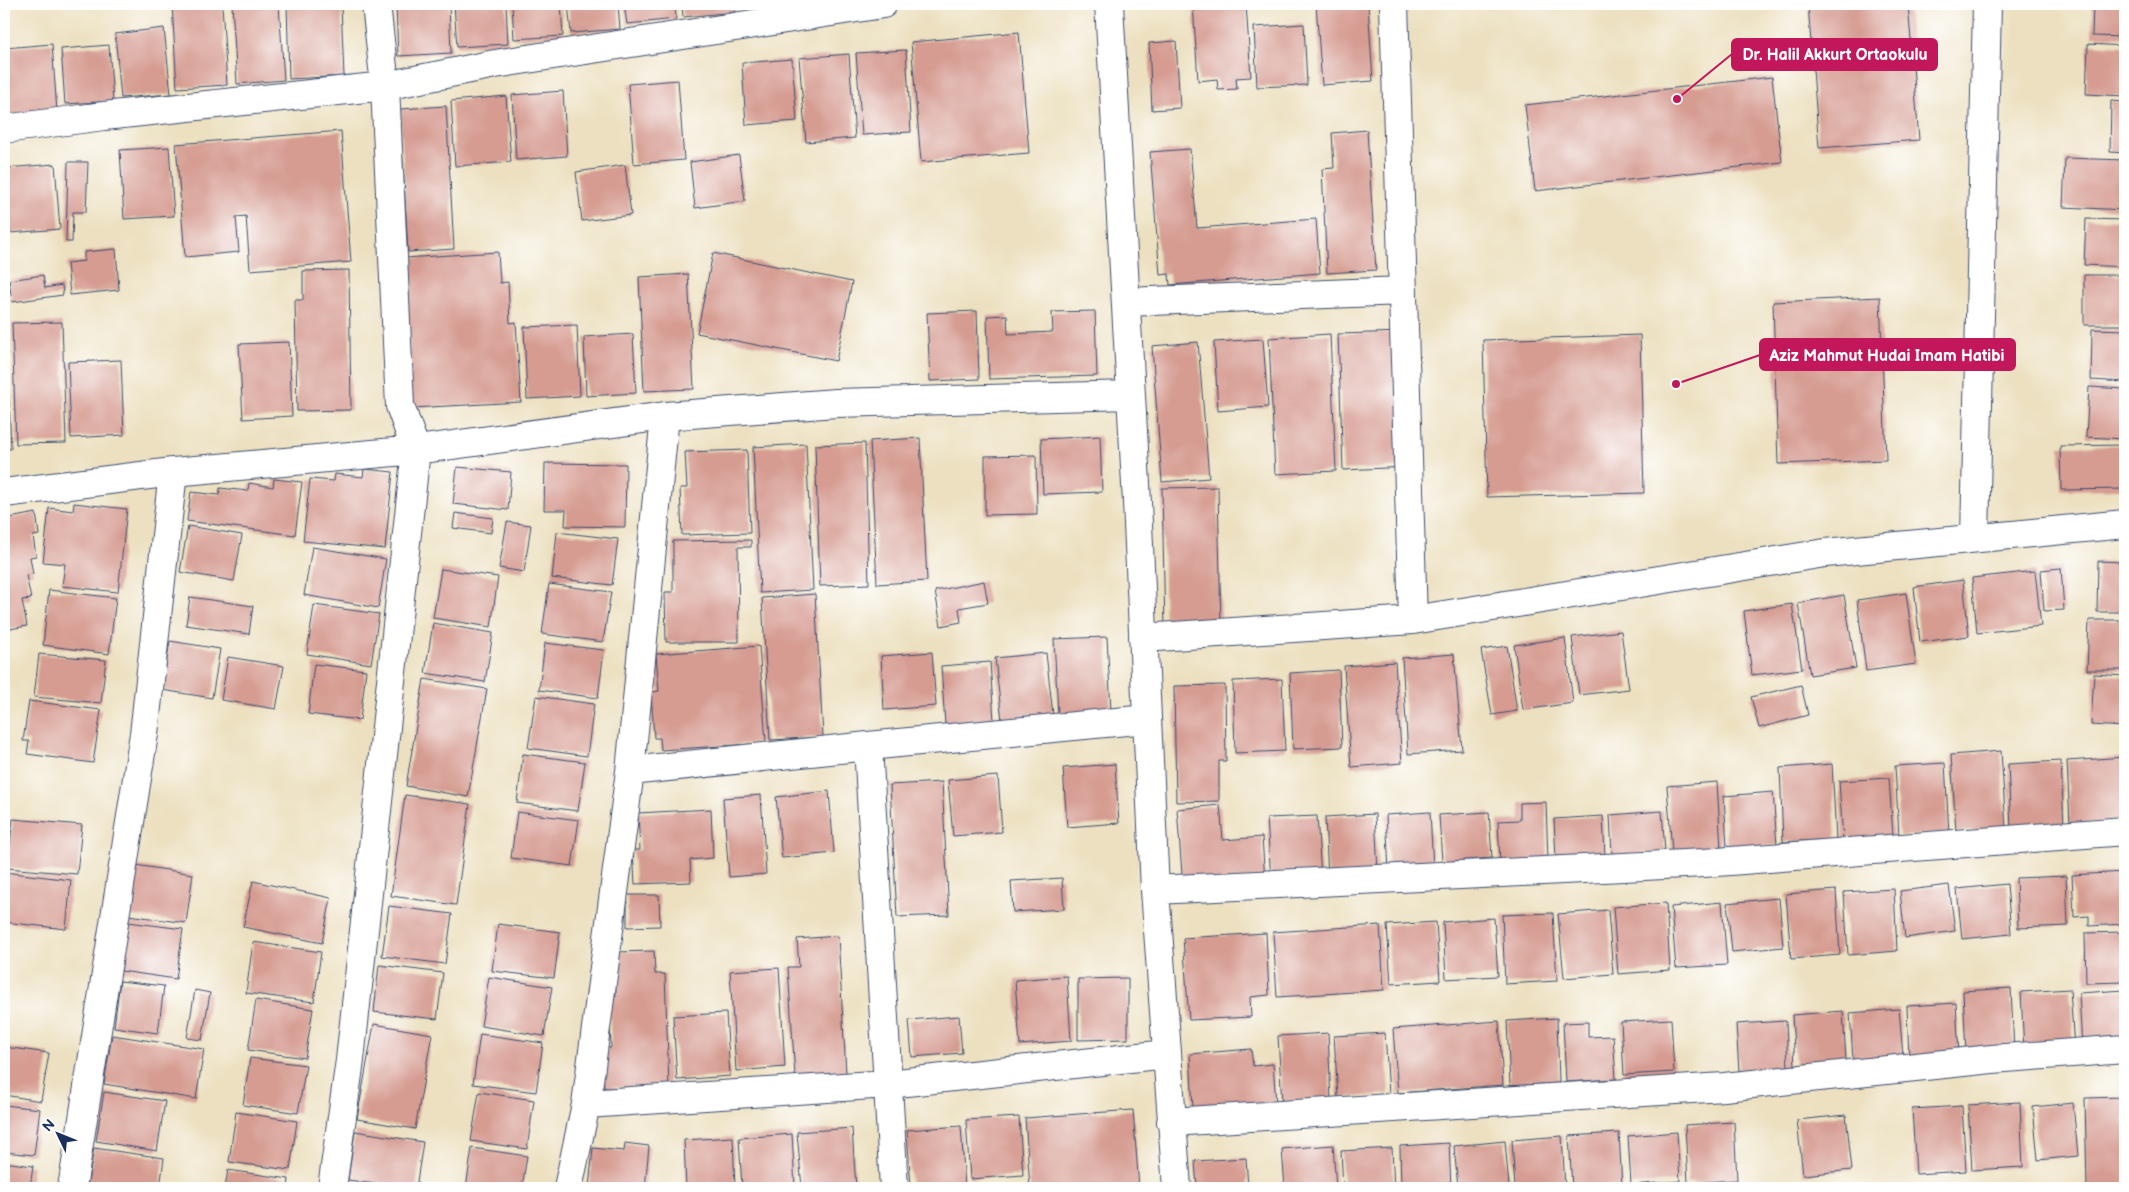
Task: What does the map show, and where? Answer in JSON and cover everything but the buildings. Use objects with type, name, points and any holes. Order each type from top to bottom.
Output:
[{"type":"street","points":[[332,1188],[350,1060],[416,450],[400,406],[385,86],[376,4]]},
{"type":"street","points":[[4,129],[114,115],[385,86],[495,64],[883,4]]},
{"type":"street","points":[[1109,4],[1131,395],[1155,890],[1177,1188]]},
{"type":"street","points":[[1394,4],[1413,620]]},
{"type":"street","points":[[1975,538],[1987,4]]},
{"type":"street","points":[[1126,302],[1403,291]]},
{"type":"street","points":[[4,493],[172,472],[416,450],[665,416],[836,403],[1131,395]]},
{"type":"street","points":[[568,1188],[586,1104],[630,771],[665,416]]},
{"type":"street","points":[[72,1188],[144,734],[172,472]]},
{"type":"street","points":[[1143,638],[1413,620],[1825,553],[2125,524]]},
{"type":"street","points":[[630,771],[1147,719]]},
{"type":"street","points":[[868,746],[894,1188]]},
{"type":"street","points":[[1155,890],[1704,863],[2125,831]]},
{"type":"street","points":[[1171,1122],[1724,1087],[1992,1059],[2125,1048]]},
{"type":"street","points":[[586,1104],[888,1084],[1166,1054]]},
{"type":"place","name":"Dr. Halil Akkurt Ortaokulu","points":[[1677,99]]},
{"type":"place","name":"Aziz Mahmut Hudai Imam Hatibi","points":[[1676,384]]}]
